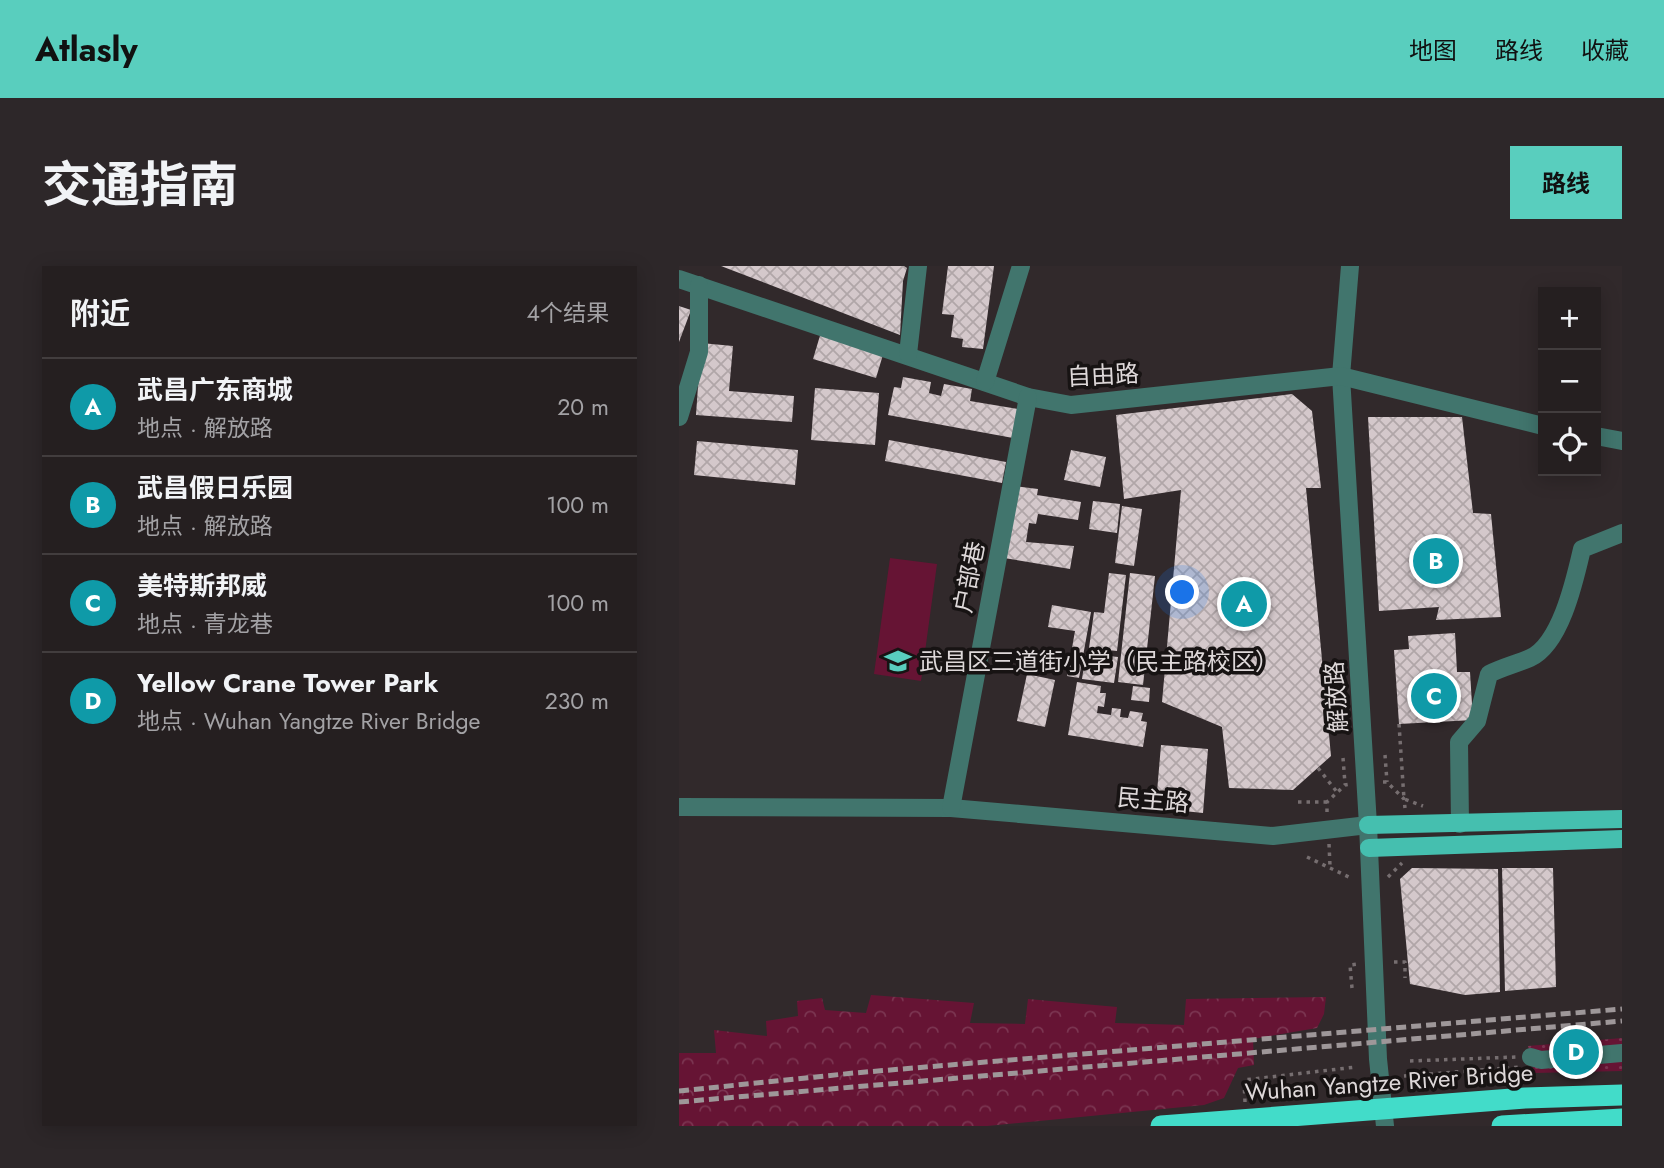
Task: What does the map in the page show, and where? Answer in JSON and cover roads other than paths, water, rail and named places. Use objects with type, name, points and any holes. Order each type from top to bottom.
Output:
[{"type":"highway","name":"Wuhan Yangtze River Bridge","points":[[1161,1126],[1525,1098],[1622,1095]]},
{"type":"highway","points":[[1502,1126],[1622,1119]]},
{"type":"main road","name":"民主路","points":[[1368,825],[1622,819]]},
{"type":"main road","points":[[1369,848],[1622,839]]},
{"type":"street","points":[[908,354],[918,266]]},
{"type":"street","points":[[985,382],[1021,266]]},
{"type":"street","name":"解放路","points":[[1350,266],[1341,376],[1368,825],[1378,1059],[1385,1126]]},
{"type":"street","name":"自由路","points":[[679,279],[908,354],[1028,397],[1071,405],[1341,376],[1538,425]]},
{"type":"street","points":[[679,418],[699,352],[699,285]]},
{"type":"street","name":"户部巷","points":[[951,808],[1028,397]]},
{"type":"street","points":[[1601,437],[1622,441]]},
{"type":"street","points":[[1460,824],[1459,742],[1477,721],[1489,674],[1532,658],[1553,634],[1569,603],[1582,549],[1622,533]]},
{"type":"street","name":"民主路","points":[[679,807],[951,808],[1273,835],[1368,825]]},
{"type":"street","points":[[1535,1061],[1622,1053]]},
{"type":"railway","points":[[679,1091],[854,1073],[1622,1009]]},
{"type":"railway","points":[[679,1102],[1622,1021]]},
{"type":"place","name":"武昌假日乐园","points":[[1436,561]]},
{"type":"place","name":"武昌广东商城","points":[[1244,604]]},
{"type":"place","name":"武昌区三道街小学（民主路校区）","points":[[898,661]]},
{"type":"place","name":"美特斯邦威","points":[[1434,696]]},
{"type":"place","name":"Yellow Crane Tower Park","points":[[1576,1052]]}]
